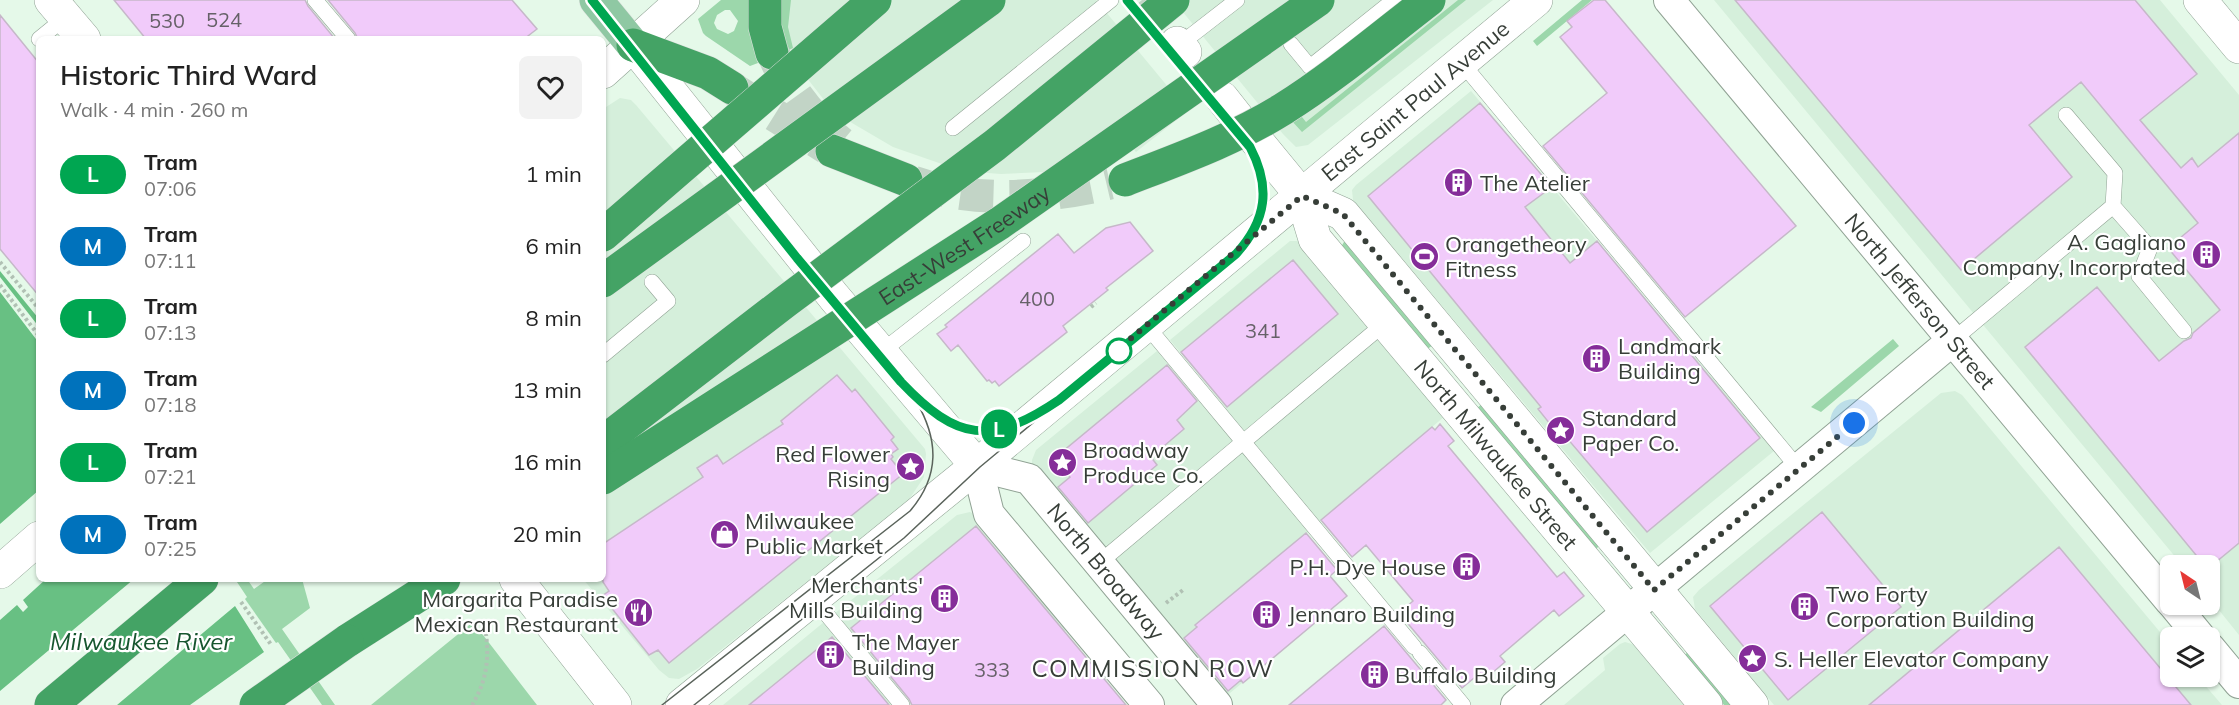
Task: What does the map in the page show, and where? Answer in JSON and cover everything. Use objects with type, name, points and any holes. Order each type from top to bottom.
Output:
[{"type":"highway","points":[[765,0],[765,27],[772,53]]},
{"type":"highway","points":[[606,232],[874,0]]},
{"type":"highway","points":[[606,278],[989,0]]},
{"type":"highway","points":[[606,440],[784,302],[995,145],[1173,0]]},
{"type":"highway","name":"East-West Freeway","points":[[606,476],[1000,223],[1318,0]]},
{"type":"highway","points":[[1118,182],[1211,147],[1281,110],[1316,87],[1429,0]]},
{"type":"highway","points":[[633,45],[708,74],[732,88]]},
{"type":"highway","points":[[837,147],[892,175]]},
{"type":"highway","points":[[51,705],[198,582]]},
{"type":"highway","points":[[347,641],[422,582]]},
{"type":"highway","points":[[256,705],[347,641],[439,582]]},
{"type":"main road","points":[[596,0],[881,352],[977,466]]},
{"type":"main road","points":[[606,69],[683,0]]},
{"type":"main road","points":[[2200,0],[2239,47]]},
{"type":"main road","name":"East Saint Paul Avenue","points":[[682,705],[977,466],[1534,1]]},
{"type":"main road","name":"North Milwaukee Street","points":[[1238,118],[1302,196],[1315,239],[1706,705]]},
{"type":"main road","name":"North Milwaukee Street","points":[[1302,196],[1343,214],[1752,705]]},
{"type":"main road","points":[[0,572],[36,541]]},
{"type":"main road","points":[[518,582],[615,705]]},
{"type":"street","name":"North Jefferson Street","points":[[1669,0],[2160,589]]},
{"type":"street","points":[[1516,705],[1953,340]]},
{"type":"street","points":[[977,466],[989,514],[1149,705]]},
{"type":"street","name":"North Broadway","points":[[977,466],[1029,480],[1217,705]]},
{"type":"street","points":[[2183,615],[2192,627]]},
{"type":"street","points":[[2220,660],[2239,683]]},
{"type":"lane","points":[[315,0],[345,36]]},
{"type":"lane","points":[[953,128],[1111,0]]},
{"type":"lane","points":[[1180,47],[1237,0]]},
{"type":"lane","points":[[1291,44],[1310,67],[1394,0]]},
{"type":"lane","points":[[43,36],[67,19]]},
{"type":"lane","points":[[1461,62],[1799,469]]},
{"type":"lane","points":[[2066,115],[2115,173],[2113,206],[2150,248],[2139,276],[2184,331]]},
{"type":"lane","points":[[1953,340],[2113,206]]},
{"type":"lane","points":[[881,352],[1023,241]]},
{"type":"lane","points":[[606,353],[668,301],[652,282]]},
{"type":"lane","points":[[1099,563],[1385,323]]},
{"type":"lane","points":[[1146,325],[1463,705]]},
{"type":"lane","points":[[813,598],[902,705]]},
{"type":"path","points":[[0,261],[36,305]]},
{"type":"path","points":[[0,285],[36,332]]},
{"type":"path","points":[[1091,307],[1096,303]]},
{"type":"path","points":[[1163,606],[1182,590]]},
{"type":"path","points":[[241,602],[272,646]]},
{"type":"path","points":[[472,705],[484,682],[487,668],[489,653],[485,628]]},
{"type":"shaded area","points":[[721,0],[751,0],[750,34],[758,63],[750,66],[706,36],[698,19]],"holes":[[[730,10],[738,21],[734,31],[728,34],[717,29],[714,23],[717,15]]]},
{"type":"shaded area","points":[[780,0],[1096,0],[1188,111],[1136,152],[1129,144],[1044,172],[1001,174],[962,171],[893,147],[852,123],[828,105],[803,73],[793,49],[784,52]]},
{"type":"shaded area","points":[[780,0],[791,0],[788,27],[793,48],[784,52],[777,14]]},
{"type":"shaded area","points":[[1173,0],[1493,0],[1308,145],[1296,147]]},
{"type":"shaded area","points":[[1458,0],[1466,0],[1302,132],[1290,119],[1298,112],[1306,122]]},
{"type":"shaded area","points":[[1582,0],[1592,0],[1537,46],[1533,41]]},
{"type":"shaded area","name":"A. Gagliano Company, Incorprated","points":[[1714,0],[2160,0],[2239,95],[2239,635],[2220,611],[2220,555],[2174,555]]},
{"type":"shaded area","points":[[1471,91],[1774,451],[1650,553],[1353,200],[1352,190],[1356,185]]},
{"type":"shaded area","points":[[620,98],[631,100],[636,105],[925,449],[926,454],[924,477],[908,501],[697,669],[679,679],[669,678],[659,670],[586,582],[606,582],[606,107]]},
{"type":"shaded area","points":[[1290,241],[1300,241],[1445,416],[1300,539],[1347,596],[1224,698],[1032,466],[1032,460],[1036,450],[1157,351],[1213,418],[1226,408],[1170,340]]},
{"type":"shaded area","points":[[1347,241],[1433,345],[1426,350],[1341,247]]},
{"type":"shaded area","points":[[1893,339],[1899,346],[1821,412],[1811,407]]},
{"type":"shaded area","points":[[1955,391],[1962,395],[2160,632],[2160,687],[2207,687],[2222,705],[1774,705],[1695,609],[1693,597],[1941,393]]},
{"type":"shaded area","points":[[1483,403],[1599,546],[1596,549],[1476,409]]},
{"type":"shaded area","points":[[970,512],[978,516],[1070,627],[975,705],[909,705],[834,614],[957,515]]},
{"type":"shaded area","points":[[233,582],[249,582],[254,589],[264,582],[303,582],[310,608],[282,629],[335,705],[319,705]]},
{"type":"shaded area","points":[[473,622],[537,705],[371,705]]},
{"type":"shaded area","name":"The Mayer Building","points":[[824,622],[892,705],[723,705]]},
{"type":"shaded area","points":[[1625,642],[1635,645],[1685,705],[1564,705],[1605,670],[1603,658]]},
{"type":"shaded area","points":[[1687,652],[1734,705],[1724,705],[1684,658]]},
{"type":"water","name":"Milwaukee River","points":[[0,249],[36,292],[36,582],[233,582],[319,705],[0,705]]},
{"type":"pier","points":[[0,249],[36,292],[36,315],[0,271]]},
{"type":"pier","points":[[0,277],[36,323],[36,339],[0,292]]},
{"type":"pier","points":[[36,493],[36,582],[43,582],[23,600],[28,607],[23,612],[17,605],[0,620],[0,524]]},
{"type":"pier","points":[[130,582],[237,582],[247,597],[245,599],[322,705],[190,705],[264,652],[235,606],[117,705],[0,705],[0,691]]},
{"type":"building","points":[[114,0],[305,0],[333,36],[144,36]]},
{"type":"building","points":[[328,0],[512,0],[537,29],[528,36],[356,36]]},
{"type":"building","points":[[1594,0],[1605,0],[1796,226],[1685,317],[1543,146],[1607,93],[1560,37],[1572,27],[1567,21]]},
{"type":"building","name":"A. Gagliano Company, Incorprated","points":[[1735,0],[2135,0],[2197,74],[2140,120],[2181,168],[2192,158],[2198,167],[2239,133],[2239,543],[2220,559],[2220,555],[2196,555],[2025,347],[2097,287],[2159,361],[2191,338],[2193,333],[2220,310],[2168,248],[2198,223],[2081,82],[2029,125],[2072,177],[1961,270]]},
{"type":"building","points":[[0,15],[36,59],[36,292],[0,249]]},
{"type":"building","points":[[1480,103],[1552,187],[1525,207],[1570,263],[1597,241],[1760,438],[1647,532],[1561,431],[1558,434],[1538,409],[1541,407],[1368,196]]},
{"type":"building","points":[[1130,222],[1153,251],[1063,326],[1067,332],[999,386],[995,381],[992,383],[987,381],[958,345],[951,351],[937,334],[947,327],[945,325],[1058,234],[1074,253],[1106,228]]},
{"type":"building","points":[[1293,260],[1338,314],[1227,407],[1181,352]]},
{"type":"building","points":[[1167,365],[1197,401],[1177,420],[1184,429],[1151,457],[1157,465],[1088,523],[1058,487],[1070,477],[1056,457]]},
{"type":"building","name":"Milwaukee Public Market","points":[[837,375],[852,392],[855,389],[894,437],[891,440],[898,449],[891,454],[893,457],[891,459],[903,474],[669,663],[658,650],[649,655],[602,596],[609,591],[603,582],[606,582],[606,542],[703,477],[697,468],[717,455],[723,464],[783,424],[781,421]]},
{"type":"building","name":"P.H. Dye House","points":[[1440,424],[1454,441],[1448,446],[1557,577],[1564,572],[1584,596],[1559,616],[1554,610],[1500,656],[1505,662],[1485,679],[1480,673],[1462,688],[1399,613],[1413,601],[1366,545],[1352,557],[1321,520],[1432,427],[1435,430]]},
{"type":"building","name":"Two Forty Corporation Building","points":[[1822,512],[1901,607],[1788,700],[1710,606]]},
{"type":"building","points":[[976,526],[1126,705],[912,705],[851,628]]},
{"type":"building","name":"Jennaro Building","points":[[1306,533],[1337,570],[1330,576],[1347,596],[1243,683],[1241,680],[1228,691],[1184,638],[1197,627],[1195,625]]},
{"type":"building","points":[[2059,547],[2160,668],[2160,687],[2176,687],[2191,705],[1869,705]]},
{"type":"building","name":"Buffalo Building","points":[[1384,626],[1446,700],[1441,705],[1289,705]]},
{"type":"building","name":"The Mayer Building","points":[[832,637],[889,705],[749,705],[787,674]]},
{"type":"tunnel","points":[[1142,0],[1177,43]]},
{"type":"tunnel","points":[[773,53],[785,78],[801,102],[841,143]]},
{"type":"tunnel","points":[[733,89],[827,148]]},
{"type":"tunnel","points":[[913,182],[961,194],[986,196],[1036,195],[1110,183]]},
{"type":"tram line","points":[[592,0],[797,258],[916,401],[924,415],[932,444],[933,457],[927,485],[910,511],[662,705]]},
{"type":"tram line","name":"L","points":[[592,0],[797,258],[901,382],[919,401],[943,420],[954,426],[978,431],[991,431],[1017,424],[1042,412],[1059,400],[1236,254],[1255,229],[1261,213],[1264,186],[1257,160],[1250,147],[1127,0]]},
{"type":"tram line","points":[[694,705],[904,538],[980,467],[1225,263],[1238,250],[1256,224],[1261,210],[1262,180],[1250,147],[1127,0]]},
{"type":"tram line","points":[[920,402],[947,421],[973,430],[1001,428],[1032,417]]},
{"type":"place","name":"The Atelier","points":[[1459,183]]},
{"type":"place","name":"A. Gagliano Company, Incorprated","points":[[2207,255]]},
{"type":"place","name":"Orangetheory Fitness","points":[[1424,257]]},
{"type":"place","name":"Landmark Building","points":[[1597,359]]},
{"type":"place","name":"Standard Paper Co.","points":[[1561,431]]},
{"type":"place","name":"Broadway Produce Co.","points":[[1062,463]]},
{"type":"place","name":"Red Flower Rising","points":[[911,467]]},
{"type":"place","name":"Milwaukee Public Market","points":[[724,534]]},
{"type":"place","name":"P.H. Dye House","points":[[1467,567]]},
{"type":"place","name":"Merchants' Mills Building","points":[[944,598]]},
{"type":"place","name":"Two Forty Corporation Building","points":[[1805,607]]},
{"type":"place","name":"Margarita Paradise Mexican Restaurant","points":[[639,612]]},
{"type":"place","name":"Jennaro Building","points":[[1267,614]]},
{"type":"place","name":"The Mayer Building","points":[[831,655]]},
{"type":"place","name":"S. Heller Elevator Company","points":[[1753,659]]},
{"type":"place","name":"Buffalo Building","points":[[1374,675]]},
{"type":"district","name":"COMMISSION ROW","points":[[1153,669]]},
{"type":"route","points":[[1119,351],[1112,354],[1302,196],[1339,212],[1654,590],[1854,423]]}]
